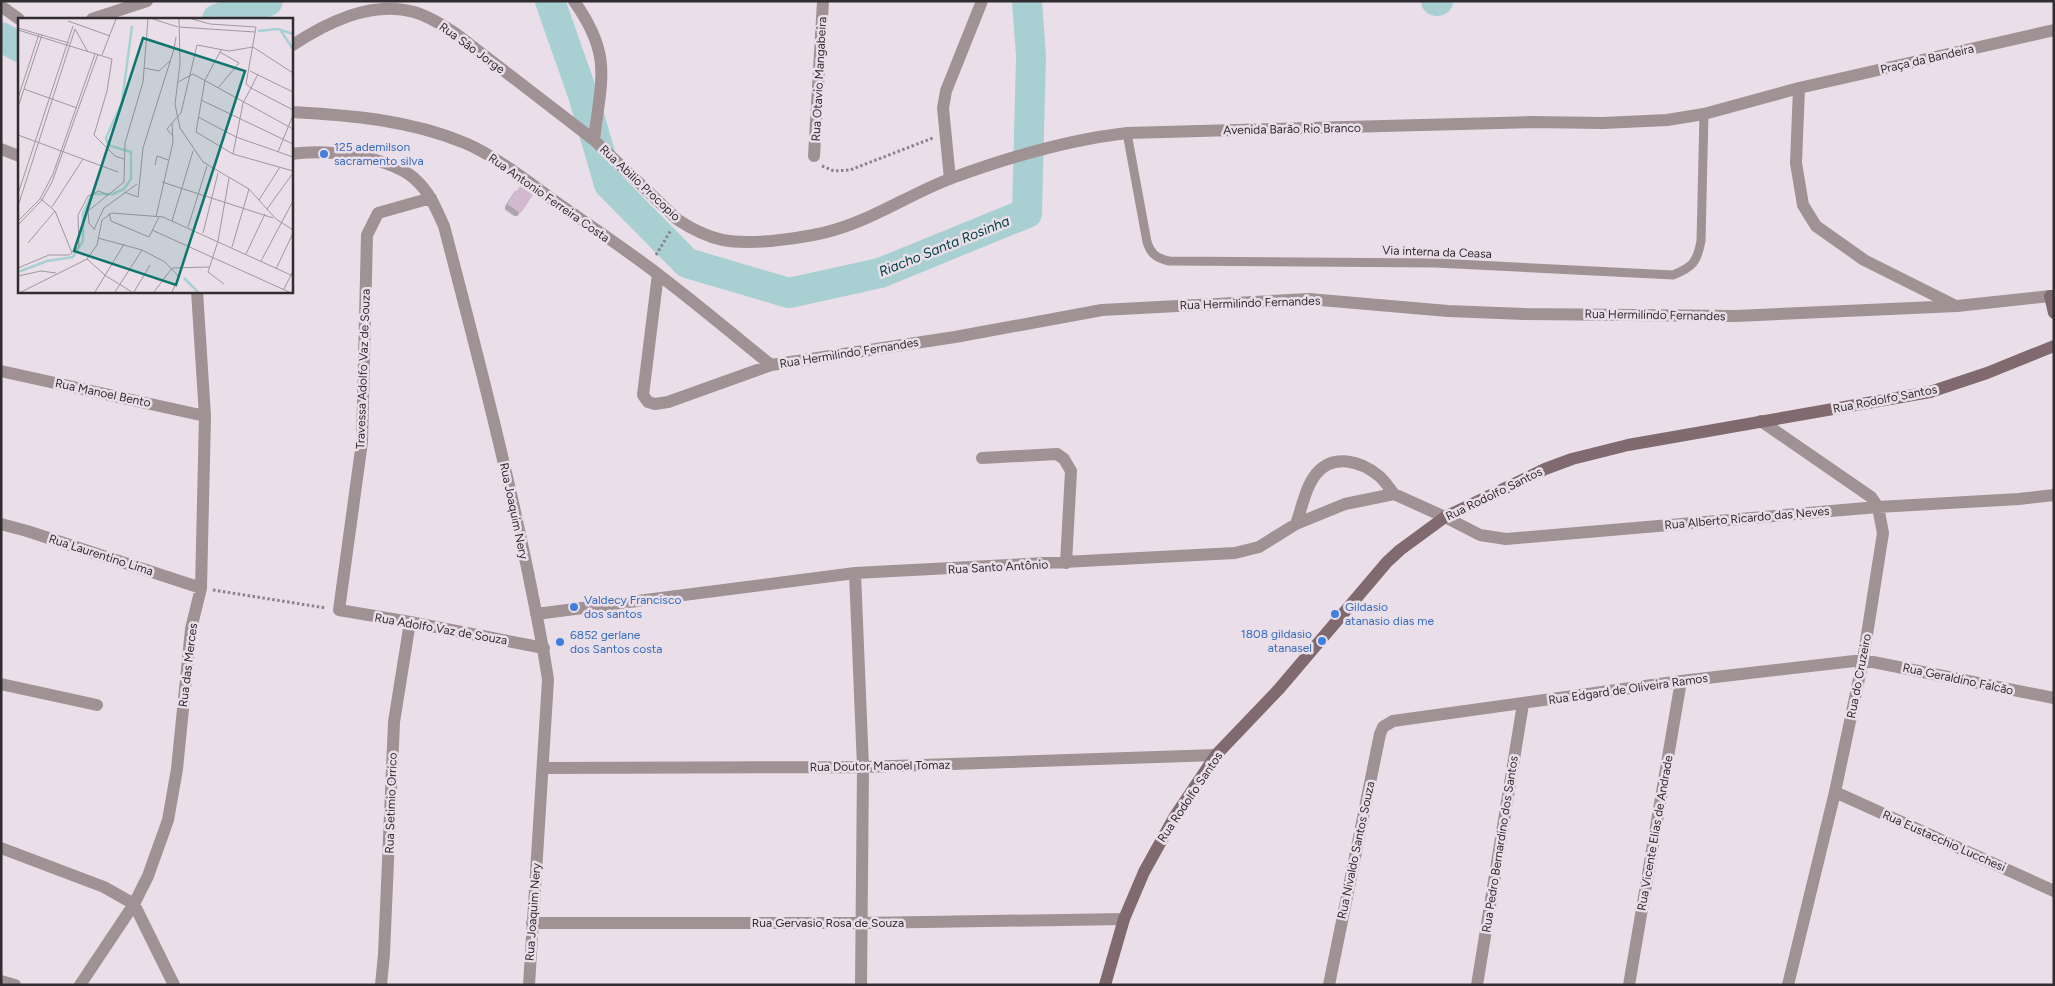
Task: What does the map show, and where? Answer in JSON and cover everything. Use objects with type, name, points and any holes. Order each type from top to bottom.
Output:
[{"type":"main road","points":[[2052,296],[2054,313]]},
{"type":"main road","name":"Rua Rodolfo Santos","points":[[1105,985],[1124,919],[1144,872],[1158,845],[1216,755],[1279,689],[1381,568],[1400,550],[1445,516],[1545,469],[1572,459],[1628,445],[1930,392],[1987,374],[2054,346]]},
{"type":"street","points":[[95,18],[147,1]]},
{"type":"street","name":"Rua Abilio Procopio","points":[[574,1],[588,21],[599,47],[603,72],[594,140],[672,216],[694,230],[718,240],[748,243],[799,239]]},
{"type":"street","name":"Rua Otavio Mangabeira","points":[[814,156],[823,1]]},
{"type":"street","points":[[950,179],[943,108],[946,92],[982,1]]},
{"type":"street","points":[[1,6],[18,18]]},
{"type":"street","name":"Rua São Jorge","points":[[292,45],[330,23],[370,10],[390,8],[414,12],[430,18],[454,33],[594,140]]},
{"type":"street","name":"Praça da Bandeira","points":[[1799,88],[2054,30]]},
{"type":"street","points":[[1799,88],[1796,164],[1803,205],[1816,226],[1864,260],[1957,306]]},
{"type":"street","name":"Avenida Barão Rio Branco","points":[[799,239],[836,230],[870,217],[950,179],[1029,152],[1090,137],[1127,133],[1667,120],[1704,114],[1799,88]]},
{"type":"street","name":"Rua Antonio Ferreira Costa","points":[[292,112],[337,114],[397,122],[432,131],[466,143],[544,193],[658,274],[771,365]]},
{"type":"street","points":[[1,149],[18,156]]},
{"type":"street","name":"Rua Joaquim Nery","points":[[292,154],[318,151],[350,155],[405,171],[419,182],[431,198],[444,226],[492,413],[544,648],[548,680],[529,985]]},
{"type":"street","name":"Travessa Adolfo Vaz de Souza","points":[[339,610],[362,442],[367,235],[378,213],[431,198]]},
{"type":"street","name":"Rua Hermilindo Fernandes","points":[[658,274],[643,385],[643,396],[648,402],[655,404],[668,402],[771,365],[955,336],[1102,310],[1308,299],[1448,311],[1524,314],[1736,316],[1957,306],[2052,296]]},
{"type":"street","name":"Rua das Merces","points":[[80,985],[134,904],[148,876],[168,820],[177,769],[190,629],[201,588],[205,416],[197,292]]},
{"type":"street","name":"Rua Manoel Bento","points":[[1,371],[205,416]]},
{"type":"street","points":[[1761,421],[1871,497],[1878,507]]},
{"type":"street","points":[[982,458],[1057,454],[1064,459],[1071,471],[1066,563]]},
{"type":"street","points":[[1296,524],[1309,486],[1316,474],[1332,463],[1343,461],[1355,462],[1369,469],[1381,477],[1394,494],[1445,516]]},
{"type":"street","name":"Rua Santo Antônio","points":[[536,614],[855,573],[1235,553],[1259,547],[1296,524],[1345,504],[1394,494]]},
{"type":"street","name":"Rua Alberto Ricardo das Neves","points":[[1445,516],[1480,535],[1506,539],[1878,507],[2019,499],[2054,495]]},
{"type":"street","name":"Rua do Cruzeiro","points":[[1788,985],[1835,792],[1863,660],[1883,533],[1878,507]]},
{"type":"street","name":"Rua Laurentino Lima","points":[[1,524],[28,531],[201,588]]},
{"type":"street","points":[[855,573],[863,767],[862,985]]},
{"type":"street","name":"Rua Adolfo Vaz de Souza","points":[[339,610],[544,648]]},
{"type":"street","name":"Rua Setimio Orrico","points":[[381,985],[394,722],[410,622]]},
{"type":"street","name":"Rua Edgard de Oliveira Ramos","points":[[1393,721],[1681,682],[1863,660]]},
{"type":"street","name":"Rua Geraldino Falcão","points":[[1863,660],[2054,698]]},
{"type":"street","name":"Rua Vicente Elias de Andrade","points":[[1629,985],[1681,682]]},
{"type":"street","points":[[1,684],[97,705]]},
{"type":"street","name":"Rua Pedro Bernardino dos Santos","points":[[1477,985],[1523,704]]},
{"type":"street","name":"Rua Nivaldo Santos Souza","points":[[1328,985],[1380,734],[1383,727],[1393,721]]},
{"type":"street","name":"Rua Doutor Manoel Tomaz","points":[[544,768],[863,767],[1216,755]]},
{"type":"street","name":"Rua Eustacchio Lucchesi","points":[[1835,792],[2054,890]]},
{"type":"street","points":[[1,848],[104,887],[134,904],[174,985]]},
{"type":"street","name":"Rua Gervasio Rosa de Souza","points":[[532,923],[862,923],[1124,919]]},
{"type":"street","points":[[1,981],[15,985]]},
{"type":"lane","name":"Via interna da Ceasa","points":[[1127,133],[1147,242],[1154,255],[1169,261],[1427,263],[1673,274],[1685,270],[1694,263],[1701,241],[1704,114]]},
{"type":"path","points":[[814,156],[822,167],[834,172],[850,170],[945,133]]},
{"type":"path","points":[[654,256],[673,228]]},
{"type":"path","points":[[201,588],[339,610]]},
{"type":"building","points":[[520,186],[533,195],[521,213],[508,204]]},
{"type":"waterway","name":"Riacho Santa Rosinha","points":[[220,18],[268,1]]},
{"type":"waterway","name":"Riacho Santa Rosinha","points":[[550,1],[583,95],[609,184],[687,263],[789,293],[880,273],[1027,213],[1031,56],[1027,1]]},
{"type":"waterway","name":"Riacho Santa Rosinha","points":[[1,37],[18,46]]},
{"type":"place","name":"125 ademilson sacramento silva","points":[[324,154]]},
{"type":"place","name":"Valdecy Francisco dos santos","points":[[574,607]]},
{"type":"place","name":"Gildasio atanasio dias me","points":[[1335,614]]},
{"type":"place","name":"1808 gildasio atanasel","points":[[1322,641]]},
{"type":"place","name":"6852 gerlane dos Santos costa","points":[[560,642]]}]
